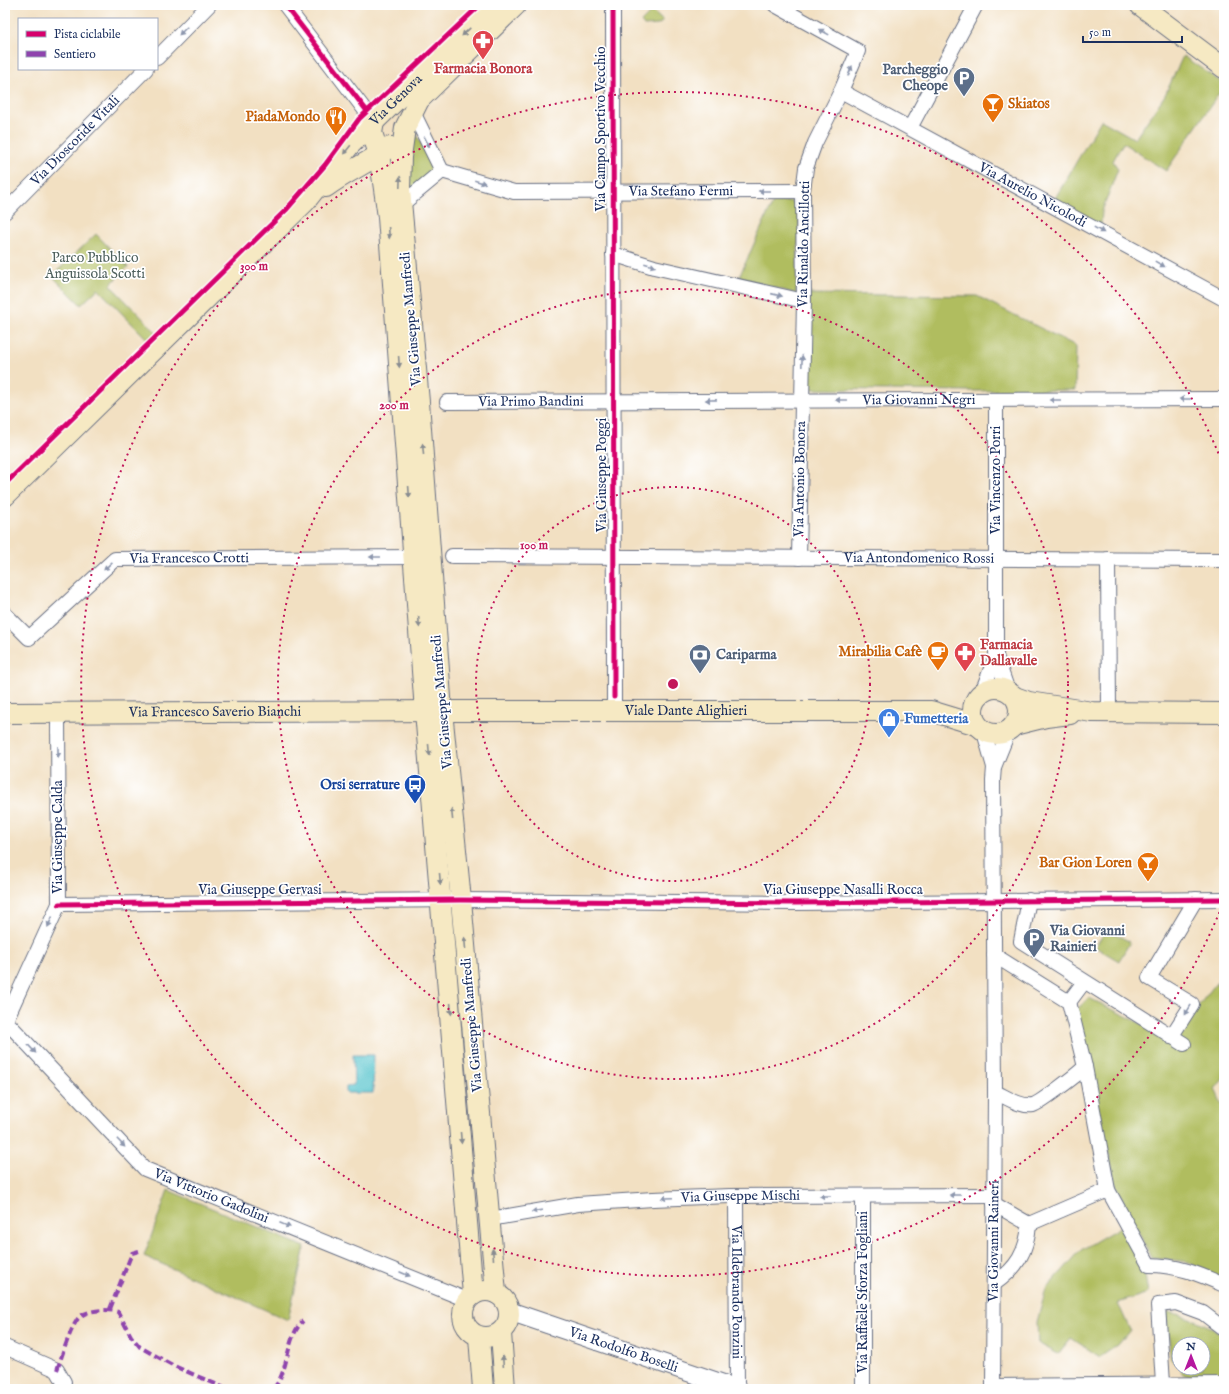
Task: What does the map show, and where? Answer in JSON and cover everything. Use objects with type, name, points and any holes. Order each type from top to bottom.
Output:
[{"type":"main road","name":"Via Genova","points":[[390,134],[494,5]]},
{"type":"main road","name":"Via Genova","points":[[305,202],[345,173],[390,134],[419,100],[516,5]]},
{"type":"main road","points":[[1140,5],[1220,60]]},
{"type":"main road","points":[[1163,5],[1181,20],[1184,30],[1220,60]]},
{"type":"main road","points":[[6,495],[305,202],[350,145],[390,134],[385,194]]},
{"type":"main road","name":"Via Giuseppe Manfredi","points":[[390,134],[401,157],[401,206],[434,711],[452,900],[490,1219],[496,1293]]},
{"type":"main road","points":[[345,173],[356,174],[373,183],[385,194]]},
{"type":"main road","name":"Via Giuseppe Manfredi","points":[[385,194],[423,557]]},
{"type":"main road","points":[[1100,712],[1029,702],[994,688],[979,694],[972,708],[972,714],[980,728],[997,734],[1046,717],[1100,712],[1224,713]]},
{"type":"main road","name":"Viale Dante Alighieri","points":[[931,711],[979,694]]},
{"type":"main road","points":[[1011,694],[1019,708],[1019,715],[1012,728]]},
{"type":"main road","name":"Viale Dante Alighieri","points":[[434,711],[931,711],[980,728]]},
{"type":"main road","name":"Via Francesco Saverio Bianchi","points":[[5,713],[434,711]]},
{"type":"main road","name":"Via Giuseppe Manfredi","points":[[452,900],[470,1297]]},
{"type":"main road","points":[[501,1333],[494,1336],[479,1337],[472,1333],[463,1321],[464,1306],[470,1297],[480,1291],[496,1293],[507,1304],[509,1319],[501,1333],[505,1389]]},
{"type":"main road","points":[[479,1337],[483,1389]]},
{"type":"street","points":[[158,57],[209,5]]},
{"type":"street","points":[[286,5],[390,134],[442,172],[401,206]]},
{"type":"street","name":"Via Campo Sportivo Vecchio","points":[[613,5],[613,254]]},
{"type":"street","name":"Via Rinaldo Ancillotti","points":[[775,5],[858,51],[842,91],[814,143],[806,168],[803,191],[804,301],[801,400]]},
{"type":"street","points":[[910,128],[976,5]]},
{"type":"street","name":"Via Dioscoride Vitali","points":[[5,212],[145,70]]},
{"type":"street","name":"Via Aurelio Nicolodi","points":[[842,91],[1224,299]]},
{"type":"street","name":"Via Stefano Fermi","points":[[442,172],[514,192],[803,191]]},
{"type":"street","points":[[613,254],[654,267],[804,301]]},
{"type":"street","name":"Via Giuseppe Poggi","points":[[613,254],[614,712]]},
{"type":"street","name":"Via Giovanni Negri","points":[[614,401],[1224,399]]},
{"type":"street","name":"Via Antonio Bonora","points":[[798,558],[801,400]]},
{"type":"street","name":"Via Vincenzo Porri","points":[[996,400],[996,656],[1011,694]]},
{"type":"street","name":"Via Primo Bandini","points":[[447,402],[614,401]]},
{"type":"street","name":"Via Antondomenico Rossi","points":[[452,556],[1224,560]]},
{"type":"street","name":"Via Francesco Crotti","points":[[5,614],[29,638],[115,559],[423,557]]},
{"type":"street","points":[[1100,712],[1108,559]]},
{"type":"street","name":"Via Vincenzo Porri","points":[[979,694],[996,656]]},
{"type":"street","name":"Via Giuseppe Calda","points":[[5,1021],[59,904],[58,713]]},
{"type":"street","points":[[980,728],[994,767]]},
{"type":"street","points":[[994,767],[1012,728]]},
{"type":"street","name":"Via Giovanni Raineri","points":[[993,1388],[995,1092],[994,767]]},
{"type":"street","points":[[1171,1037],[1192,1004],[1149,978],[1196,899]]},
{"type":"street","name":"Via Giuseppe Nasalli Rocca","points":[[452,900],[795,903],[1224,899]]},
{"type":"street","name":"Via Giuseppe Gervasi","points":[[59,904],[452,900]]},
{"type":"street","points":[[1029,900],[1021,941],[1184,1044]]},
{"type":"street","points":[[994,955],[1069,1002],[1085,1068],[1108,1190],[1149,1265],[1168,1265],[1189,1270],[1224,1285]]},
{"type":"street","points":[[1069,1002],[1084,982]]},
{"type":"street","name":"Via Vittorio Gadolini","points":[[5,1021],[145,1169],[470,1297]]},
{"type":"street","points":[[995,1092],[1020,1104],[1033,1105],[1074,1078],[1085,1068]]},
{"type":"street","points":[[1029,1224],[1108,1190]]},
{"type":"street","name":"Via Giuseppe Mischi","points":[[490,1219],[578,1204],[736,1196],[863,1196],[994,1200]]},
{"type":"street","name":"Via Ildebrando Ponzini","points":[[736,1196],[738,1389]]},
{"type":"street","name":"Via Raffaele Sforza Fogliani","points":[[863,1196],[863,1389]]},
{"type":"street","points":[[994,1200],[1029,1224]]},
{"type":"street","points":[[994,1284],[1009,1274],[1021,1257],[1028,1238],[1029,1224]]},
{"type":"street","points":[[1163,1384],[1158,1305],[1176,1303],[1203,1313],[1224,1329]]},
{"type":"street","name":"Via Rodolfo Boselli","points":[[509,1311],[738,1389]]},
{"type":"street","points":[[5,1347],[57,1370],[63,1386]]},
{"type":"street","points":[[993,1388],[1224,1384]]},
{"type":"green space","points":[[652,11],[663,21],[658,25],[644,26],[641,22]]},
{"type":"green space","points":[[1183,56],[1224,84],[1224,86],[1166,171],[1123,143],[1113,161],[1118,169],[1102,211],[1101,225],[1054,200],[1101,120],[1135,139],[1165,95]]},
{"type":"green space","points":[[410,125],[437,169],[401,198]]},
{"type":"green space","points":[[790,201],[800,206],[796,294],[739,277],[773,202]]},
{"type":"green space","name":"Parco Pubblico Anguissola Scotti","points":[[96,234],[128,267],[110,285],[156,332],[148,340],[98,289],[81,305],[52,276]]},
{"type":"green space","points":[[808,294],[977,296],[1076,346],[1075,390],[970,391],[810,389]]},
{"type":"green space","points":[[1107,929],[1130,942],[1119,961],[1095,947]]},
{"type":"green space","points":[[1224,973],[1224,1078],[1215,1089],[1224,1109],[1224,1282],[1188,1262],[1151,1257],[1116,1186],[1076,1010],[1089,998],[1183,1044],[1175,1036]]},
{"type":"green space","points":[[168,1190],[305,1247],[288,1320],[144,1256]]},
{"type":"green space","points":[[1120,1227],[1144,1269],[1148,1293],[1118,1303],[1130,1330],[1118,1345],[1100,1357],[1071,1338],[1058,1354],[1038,1343],[1037,1322],[1046,1289],[1081,1250]]},
{"type":"green space","points":[[1166,1311],[1204,1324],[1218,1332],[1224,1338],[1224,1376],[1209,1378],[1192,1376],[1211,1376],[1211,1336],[1171,1336],[1171,1359]]},
{"type":"water","points":[[353,1055],[374,1055],[373,1093],[346,1093],[346,1086],[354,1085]]},
{"type":"marked path","points":[[110,1309],[132,1253],[139,1251]]},
{"type":"marked path","points":[[57,1370],[68,1337],[77,1320],[84,1314],[90,1312],[108,1310],[118,1312],[131,1336],[140,1347],[174,1366],[227,1389]]},
{"type":"marked path","points":[[273,1389],[282,1373],[293,1336],[303,1321]]},
{"type":"cycle path","points":[[285,5],[367,111]]},
{"type":"cycle path","points":[[5,484],[286,210],[325,165],[359,119],[480,5]]},
{"type":"cycle path","points":[[613,5],[614,697]]},
{"type":"cycle path","points":[[59,904],[461,900],[795,903],[1224,899]]},
{"type":"place","name":"Farmacia Bonora","points":[[483,60]]},
{"type":"place","name":"Parcheggio Cheope","points":[[964,98]]},
{"type":"place","name":"Skiatos","points":[[993,124]]},
{"type":"place","name":"PiadaMondo","points":[[336,136]]},
{"type":"place","name":"Mirabilia Cafè","points":[[938,672]]},
{"type":"place","name":"Farmacia Dallavalle","points":[[965,672]]},
{"type":"place","name":"Cariparma","points":[[700,674]]},
{"type":"place","name":"Fumetteria","points":[[889,738]]},
{"type":"place","name":"Orsi serrature","points":[[415,804]]},
{"type":"place","name":"Bar Gion Loren","points":[[1148,882]]},
{"type":"place","name":"Via Giovanni Rainieri","points":[[1034,958]]}]
